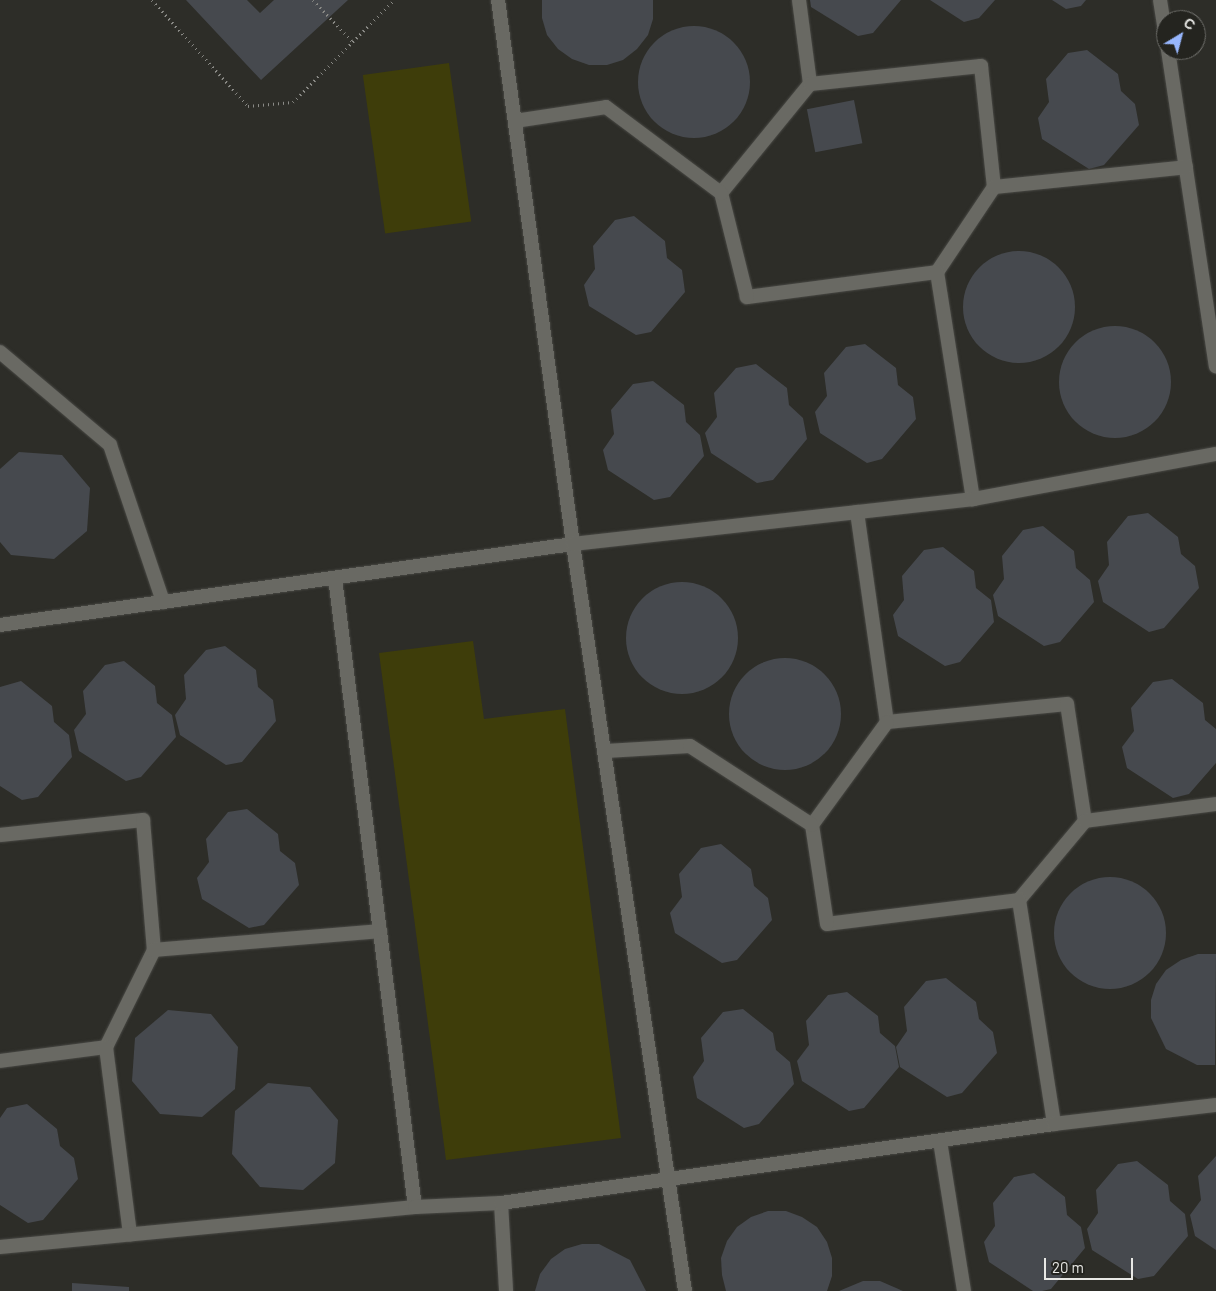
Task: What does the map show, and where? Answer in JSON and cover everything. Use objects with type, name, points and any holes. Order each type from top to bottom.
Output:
[{"type":"lane","points":[[498,0],[573,544],[606,751],[685,1291]]},
{"type":"lane","points":[[799,0],[810,84]]},
{"type":"lane","points":[[1170,60],[1216,366]]},
{"type":"lane","points":[[721,193],[810,84],[981,66],[994,188],[937,272],[973,499]]},
{"type":"lane","points":[[515,121],[606,107],[721,193],[747,297],[937,272]]},
{"type":"lane","points":[[994,188],[1186,167]]},
{"type":"lane","points":[[0,352],[110,445],[164,602]]},
{"type":"lane","points":[[0,626],[573,544],[973,499],[1216,454]]},
{"type":"lane","points":[[857,512],[887,722],[812,825],[828,924],[1018,900],[1085,821],[1216,804]]},
{"type":"lane","points":[[335,578],[415,1207]]},
{"type":"lane","points":[[887,722],[1067,704],[1085,821]]},
{"type":"lane","points":[[606,751],[690,746],[812,825]]},
{"type":"lane","points":[[0,834],[143,820],[154,950],[106,1047],[130,1234]]},
{"type":"lane","points":[[1018,900],[1054,1124]]},
{"type":"lane","points":[[154,950],[380,931]]},
{"type":"lane","points":[[0,1061],[106,1047]]},
{"type":"lane","points":[[0,1247],[415,1207],[501,1203],[1054,1124],[1216,1106]]},
{"type":"lane","points":[[940,1141],[964,1291]]},
{"type":"lane","points":[[501,1203],[506,1291]]},
{"type":"path","points":[[152,0],[248,106],[293,102],[394,0]]},
{"type":"path","points":[[314,0],[352,42]]},
{"type":"shaded area","points":[[449,63],[471,221],[385,234],[363,75]]},
{"type":"shaded area","points":[[473,641],[484,719],[565,709],[621,1138],[446,1160],[379,653]]},
{"type":"building","points":[[186,0],[247,0],[260,13],[274,0],[348,0],[261,80]]},
{"type":"building","points":[[542,0],[653,0],[653,19],[648,35],[637,49],[623,60],[607,65],[589,65],[572,59],[558,49],[547,35],[542,18]]},
{"type":"building","points":[[810,0],[901,0],[873,33],[858,36],[811,7]]},
{"type":"building","points":[[930,0],[995,0],[979,18],[964,22]]},
{"type":"building","points":[[1052,0],[1086,0],[1081,6],[1066,9]]},
{"type":"building","points":[[694,26],[705,27],[715,31],[733,43],[745,61],[749,71],[749,93],[745,103],[733,121],[715,133],[705,137],[694,138],[683,137],[673,133],[655,121],[643,103],[639,93],[638,82],[639,71],[643,61],[655,43],[673,31],[683,27]]},
{"type":"building","points":[[1087,50],[1118,74],[1121,91],[1135,104],[1139,125],[1104,165],[1089,169],[1042,139],[1038,118],[1049,102],[1046,79],[1068,53]]},
{"type":"building","points":[[854,100],[862,143],[815,152],[807,109]]},
{"type":"building","points":[[634,216],[665,241],[667,258],[682,270],[685,292],[651,332],[636,335],[589,306],[584,285],[595,269],[593,246],[615,220]]},
{"type":"building","points":[[1019,251],[1030,252],[1040,256],[1058,268],[1070,286],[1074,296],[1074,318],[1070,328],[1058,346],[1040,358],[1030,362],[1019,363],[1008,362],[998,358],[980,346],[968,328],[964,318],[963,307],[964,296],[968,286],[980,268],[998,256],[1008,252]]},
{"type":"building","points":[[1115,326],[1126,327],[1136,331],[1154,343],[1166,361],[1170,371],[1170,393],[1166,403],[1154,421],[1136,433],[1126,437],[1115,438],[1104,437],[1094,433],[1076,421],[1064,403],[1060,393],[1059,382],[1060,371],[1064,361],[1076,343],[1094,331],[1104,327]]},
{"type":"building","points":[[865,344],[896,368],[898,385],[913,397],[916,419],[882,459],[867,463],[820,433],[815,412],[827,396],[824,373],[846,347]]},
{"type":"building","points":[[756,364],[787,388],[789,405],[803,418],[807,439],[773,480],[757,483],[711,453],[705,433],[717,417],[714,393],[736,368]]},
{"type":"building","points":[[653,381],[684,405],[686,422],[700,435],[704,456],[670,497],[654,500],[608,470],[603,450],[614,434],[611,410],[633,384]]},
{"type":"building","points":[[19,452],[62,455],[90,488],[87,531],[54,559],[11,555],[0,542],[0,469]]},
{"type":"building","points":[[1148,513],[1178,537],[1181,554],[1195,566],[1199,588],[1164,628],[1149,632],[1103,602],[1098,581],[1109,565],[1107,542],[1128,516]]},
{"type":"building","points":[[1043,526],[1074,551],[1076,568],[1090,580],[1094,602],[1060,642],[1044,646],[998,616],[993,595],[1004,579],[1002,556],[1023,530]]},
{"type":"building","points":[[943,547],[974,571],[976,588],[991,600],[994,622],[960,662],[945,666],[898,636],[893,615],[904,600],[902,576],[924,550]]},
{"type":"building","points":[[682,582],[693,583],[703,587],[721,599],[733,617],[737,627],[737,649],[733,659],[721,677],[703,689],[693,693],[682,694],[671,693],[661,689],[643,677],[631,659],[627,649],[626,638],[627,627],[631,617],[643,599],[661,587],[671,583]]},
{"type":"building","points":[[225,646],[256,670],[258,687],[273,700],[276,721],[242,762],[226,765],[180,735],[175,715],[186,699],[184,675],[206,650]]},
{"type":"building","points":[[785,658],[796,659],[806,663],[824,675],[836,693],[840,703],[840,725],[836,735],[824,753],[806,765],[796,769],[785,770],[774,769],[764,765],[746,753],[734,735],[730,725],[729,714],[730,703],[734,693],[746,675],[764,663],[774,659]]},
{"type":"building","points":[[124,661],[155,686],[157,703],[172,715],[176,737],[141,777],[126,781],[79,751],[74,730],[86,714],[83,691],[105,665]]},
{"type":"building","points":[[1172,679],[1203,703],[1205,720],[1216,729],[1216,763],[1189,794],[1173,798],[1127,768],[1122,747],[1134,731],[1131,708],[1153,682]]},
{"type":"building","points":[[21,681],[52,706],[54,722],[69,735],[72,757],[38,797],[22,800],[0,786],[0,687]]},
{"type":"building","points":[[247,809],[278,834],[280,851],[295,863],[299,885],[264,925],[249,928],[202,899],[197,878],[209,862],[206,839],[228,812]]},
{"type":"building","points":[[721,844],[751,869],[754,886],[768,898],[772,920],[737,960],[722,963],[675,933],[670,913],[682,897],[679,874],[701,848]]},
{"type":"building","points":[[1110,877],[1121,878],[1131,882],[1149,894],[1161,912],[1165,922],[1165,944],[1161,954],[1149,972],[1131,984],[1121,988],[1110,989],[1099,988],[1089,984],[1071,972],[1059,954],[1055,944],[1054,933],[1055,922],[1059,912],[1071,894],[1089,882],[1099,878]]},
{"type":"building","points":[[1198,954],[1216,954],[1215,1065],[1197,1065],[1166,1049],[1151,1018],[1151,1000],[1156,984],[1166,970],[1181,960]]},
{"type":"building","points":[[946,978],[976,1002],[979,1019],[993,1032],[997,1053],[962,1093],[947,1097],[900,1067],[896,1047],[907,1031],[904,1007],[926,981]]},
{"type":"building","points":[[847,992],[878,1016],[880,1033],[895,1046],[899,1067],[864,1108],[849,1111],[802,1081],[797,1061],[809,1045],[806,1021],[828,995]]},
{"type":"building","points":[[743,1009],[773,1033],[776,1050],[790,1062],[794,1084],[759,1124],[744,1128],[697,1098],[693,1077],[704,1061],[701,1038],[723,1012]]},
{"type":"building","points":[[168,1010],[211,1014],[238,1047],[235,1089],[202,1117],[160,1114],[132,1081],[135,1038]]},
{"type":"building","points":[[268,1083],[310,1087],[338,1120],[335,1163],[303,1190],[260,1187],[232,1154],[235,1111]]},
{"type":"building","points":[[27,1104],[57,1129],[60,1146],[74,1158],[78,1179],[43,1220],[28,1223],[0,1205],[0,1118],[7,1108]]},
{"type":"building","points":[[1216,1156],[1216,1250],[1195,1236],[1190,1215],[1201,1200],[1198,1176]]},
{"type":"building","points":[[1137,1161],[1168,1185],[1170,1201],[1185,1214],[1188,1236],[1154,1276],[1138,1279],[1092,1250],[1087,1229],[1098,1213],[1096,1190],[1118,1164]]},
{"type":"building","points":[[1034,1173],[1065,1197],[1067,1215],[1081,1227],[1085,1248],[1051,1289],[1042,1291],[1033,1291],[989,1262],[984,1242],[995,1226],[993,1203],[1014,1177]]},
{"type":"building","points":[[768,1211],[786,1211],[802,1217],[817,1227],[827,1242],[832,1258],[832,1276],[827,1291],[726,1291],[722,1275],[721,1258],[727,1241],[737,1227],[751,1217]]},
{"type":"building","points":[[582,1244],[599,1244],[630,1260],[646,1291],[535,1291],[540,1274],[551,1259],[565,1249]]},
{"type":"building","points":[[863,1281],[880,1281],[903,1291],[839,1291]]},
{"type":"building","points":[[72,1283],[129,1287],[129,1291],[72,1291]]}]
